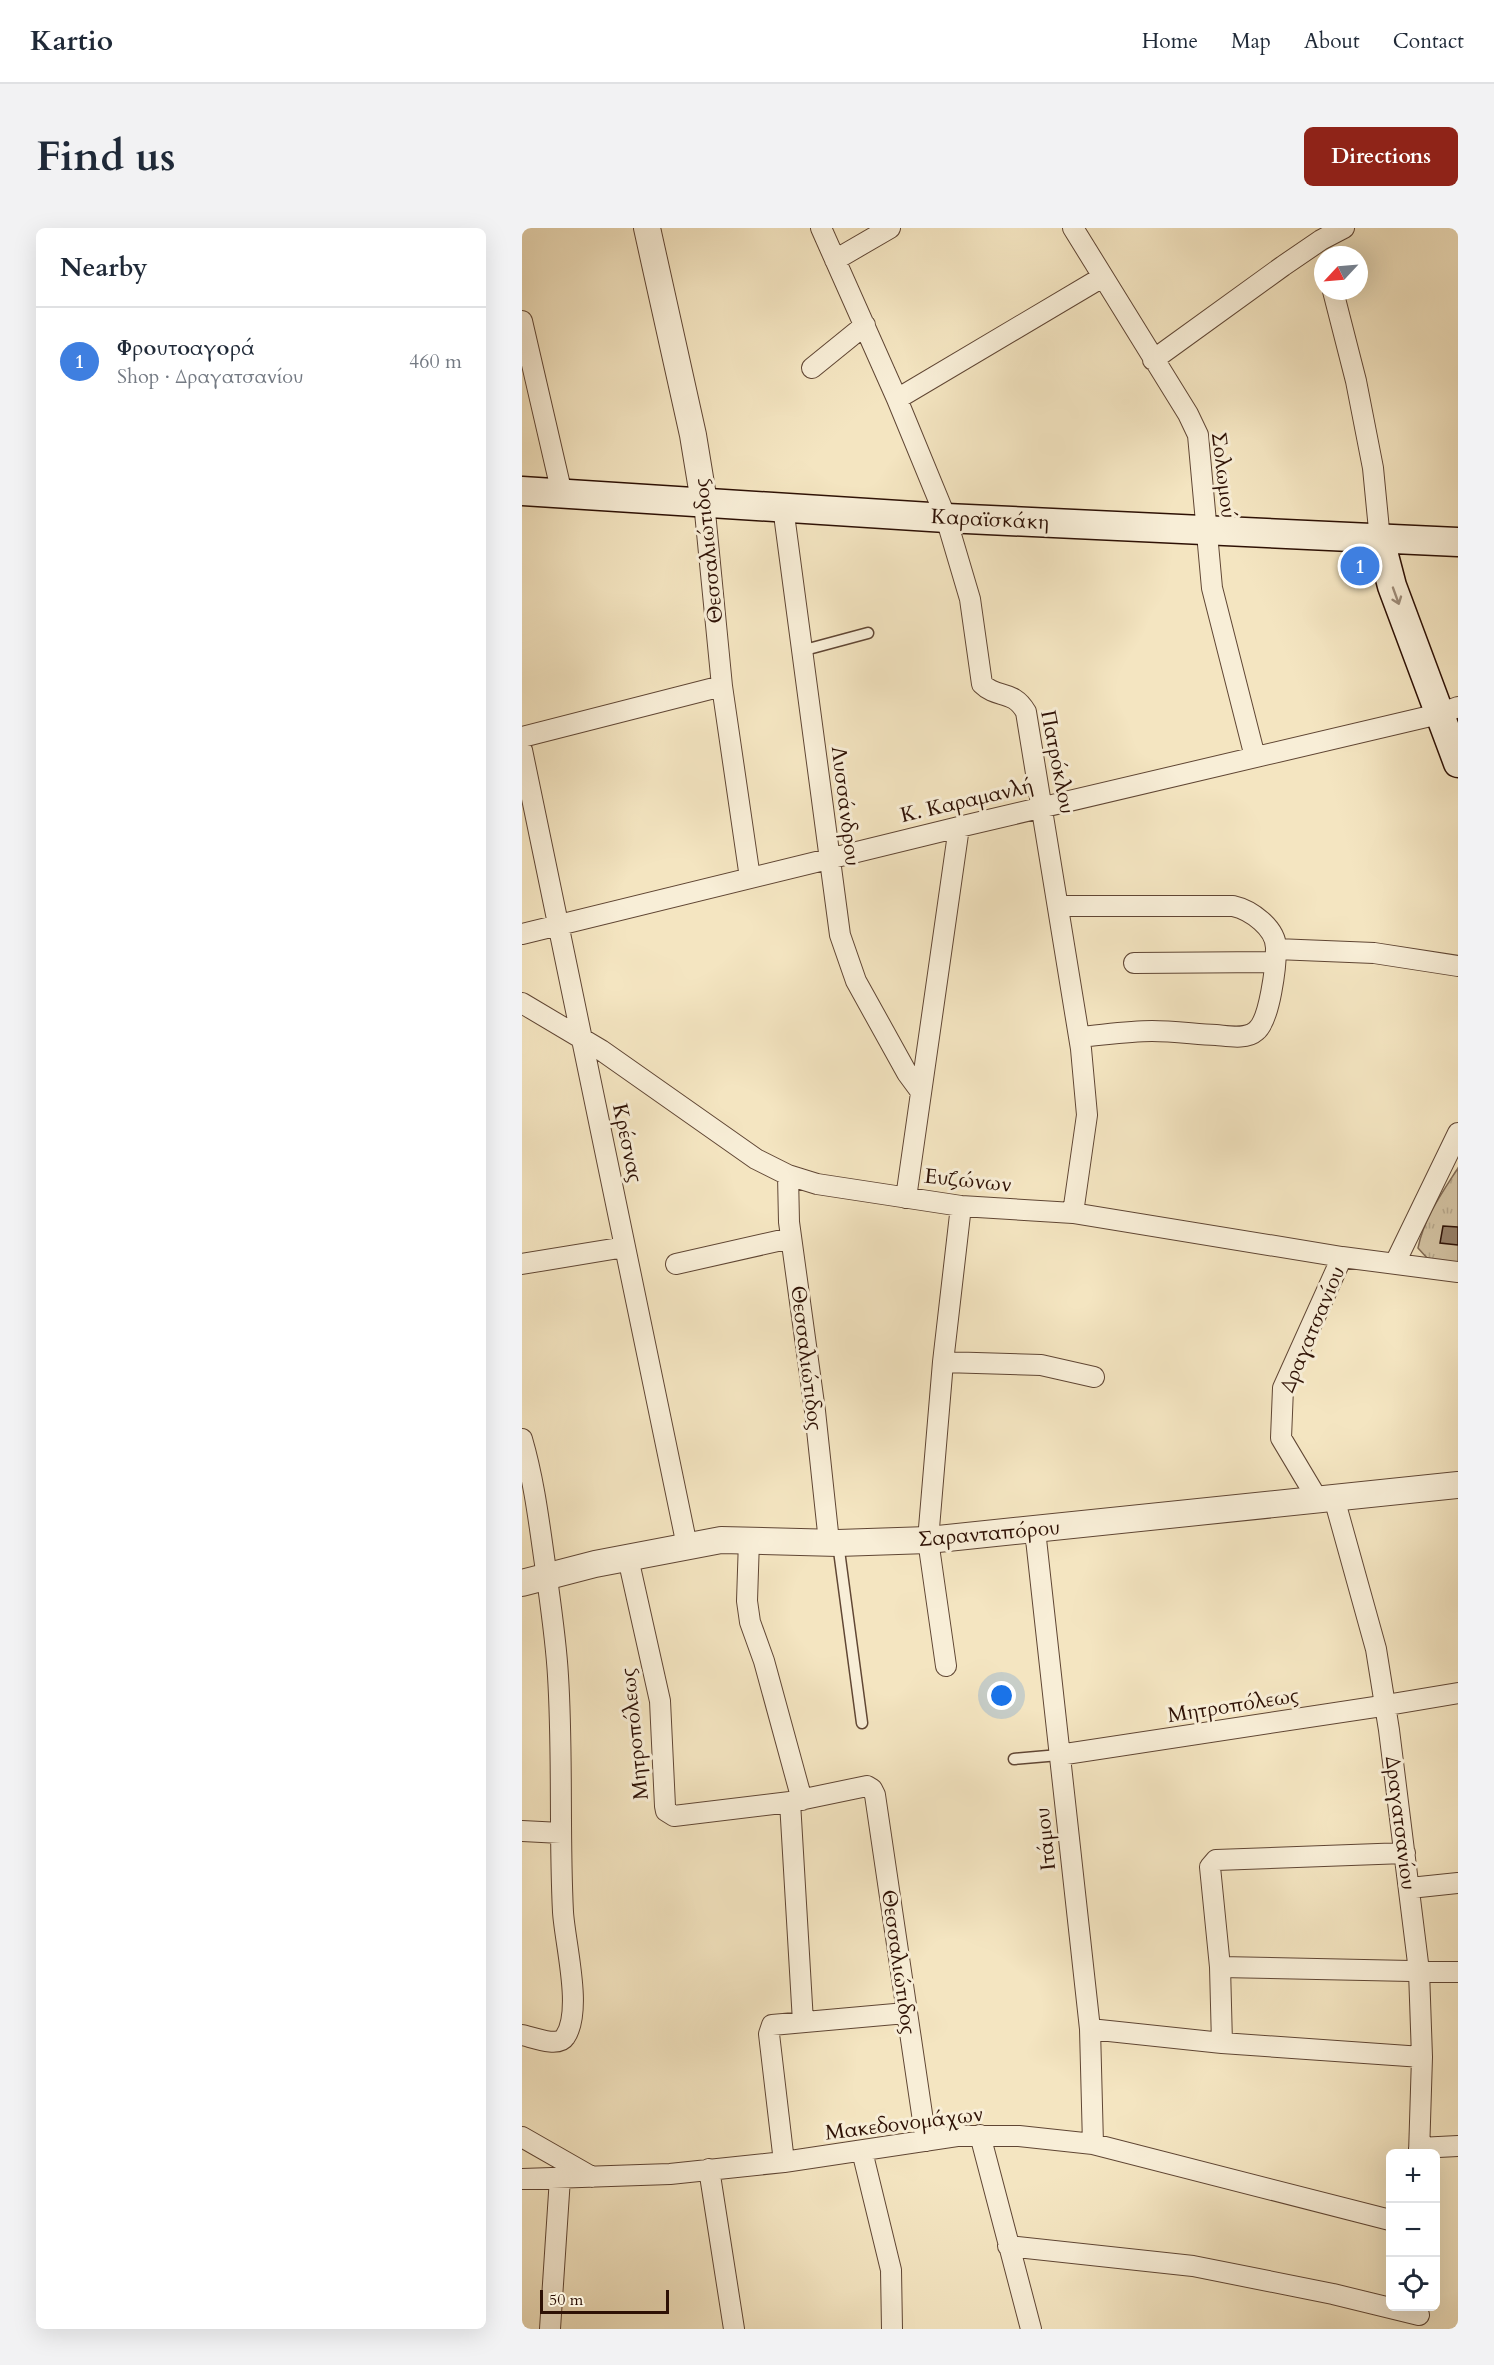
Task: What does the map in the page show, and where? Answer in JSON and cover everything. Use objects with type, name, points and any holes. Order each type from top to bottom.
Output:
[{"type":"main road","name":"Καραϊσκάκη","points":[[522,491],[946,518],[1458,542]]},
{"type":"main road","points":[[1380,540],[1390,578],[1448,710],[1458,763]]},
{"type":"street","name":"Θεσσαλιώτιδος","points":[[647,228],[693,435],[704,502],[722,686],[750,878]]},
{"type":"street","name":"Πατρόκλου","points":[[821,228],[897,399],[946,518],[970,599],[982,684],[987,689],[1016,699],[1026,712],[1079,1037],[1087,1115],[1073,1213]]},
{"type":"street","points":[[835,260],[890,228]]},
{"type":"street","name":"Σολωμού","points":[[1073,228],[1101,278],[1188,414],[1198,435],[1212,588],[1255,757]]},
{"type":"street","points":[[1153,360],[1321,241],[1344,228]]},
{"type":"street","points":[[897,399],[1101,278]]},
{"type":"street","points":[[1335,300],[1371,455],[1380,540]]},
{"type":"street","points":[[522,321],[562,494]]},
{"type":"street","points":[[812,368],[865,325]]},
{"type":"street","name":"Λυσσάνδρου","points":[[783,507],[840,935],[850,968],[907,1073],[921,1092]]},
{"type":"street","points":[[522,737],[722,686]]},
{"type":"street","name":"Κ. Καραμανλή","points":[[522,934],[828,858],[1448,710]]},
{"type":"street","name":"Κρέσνας","points":[[522,750],[687,1546]]},
{"type":"street","points":[[906,1198],[959,827]]},
{"type":"street","points":[[1058,906],[1233,906],[1251,913],[1266,927],[1275,940],[1275,956],[1263,1021],[1257,1031],[1251,1035],[1233,1037],[1152,1031],[1079,1037]]},
{"type":"street","points":[[1134,963],[1374,953],[1458,966]]},
{"type":"street","name":"Ευζώνων","points":[[522,1003],[581,1036],[756,1159],[788,1175],[817,1184],[961,1206],[1073,1213],[1342,1257],[1458,1272]]},
{"type":"street","points":[[1395,1263],[1458,1133]]},
{"type":"street","name":"Θεσσαλιώτιδος","points":[[788,1175],[791,1238],[833,1542]]},
{"type":"street","points":[[946,1666],[928,1540],[943,1362],[961,1206]]},
{"type":"street","points":[[676,1264],[791,1238]]},
{"type":"street","points":[[522,1264],[625,1247]]},
{"type":"street","name":"Δραγατσανίου","points":[[1342,1257],[1283,1388],[1281,1438],[1326,1499],[1370,1627],[1386,1705],[1419,1971],[1422,2057],[1419,2149]]},
{"type":"street","points":[[943,1362],[1041,1365],[1094,1377]]},
{"type":"street","points":[[522,1439],[531,1471],[559,1678],[561,1833],[566,1942],[573,1998],[572,2017],[565,2037],[554,2042],[522,2035]]},
{"type":"street","name":"Σαρανταπόρου","points":[[522,1583],[628,1558],[721,1540],[833,1542],[928,1540],[1458,1485]]},
{"type":"street","name":"Ιτάμου","points":[[1035,1530],[1090,2029],[1093,2144]]},
{"type":"street","points":[[749,1540],[747,1601],[750,1622],[764,1661],[796,1801],[803,2022]]},
{"type":"street","name":"Μητροπόλεως","points":[[628,1558],[660,1701],[666,1811],[674,1816],[796,1801],[867,1786]]},
{"type":"street","name":"Μητροπόλεως","points":[[1059,1755],[1458,1693]]},
{"type":"street","name":"Θεσσαλιώτιδος","points":[[867,1786],[875,1795],[926,2141]]},
{"type":"street","points":[[522,1831],[561,1833]]},
{"type":"street","points":[[1222,2043],[1220,1967],[1210,1867],[1216,1860],[1405,1853]]},
{"type":"street","points":[[1410,1888],[1458,1883]]},
{"type":"street","points":[[1220,1967],[1458,1972]]},
{"type":"street","points":[[784,2162],[769,2034],[772,2025],[906,2013]]},
{"type":"street","points":[[1090,2029],[1222,2043],[1422,2057]]},
{"type":"street","points":[[980,2135],[1031,2329]]},
{"type":"street","name":"Μακεδονομάχων","points":[[522,2179],[649,2175],[784,2162],[980,2135],[1019,2136],[1093,2144],[1386,2219]]},
{"type":"street","points":[[522,2137],[592,2177]]},
{"type":"street","points":[[1435,2149],[1458,2146]]},
{"type":"street","points":[[862,2151],[891,2270],[892,2329]]},
{"type":"street","points":[[709,2169],[735,2329]]},
{"type":"street","points":[[550,2329],[560,2178]]},
{"type":"street","points":[[1008,2246],[1193,2266],[1333,2294],[1419,2317]]},
{"type":"lane","points":[[801,651],[868,633]]},
{"type":"lane","name":"Θεσσαλιώτιδος","points":[[833,1542],[862,1723]]},
{"type":"lane","name":"Μητροπόλεως","points":[[1014,1759],[1059,1755]]},
{"type":"green space","points":[[1458,1168],[1458,1263],[1428,1259],[1418,1248],[1421,1237],[1434,1206]]},
{"type":"building","points":[[1443,1226],[1458,1227],[1458,1245],[1440,1243]]},
{"type":"place","name":"Φρουτοαγορά","points":[[1360,566]]}]
